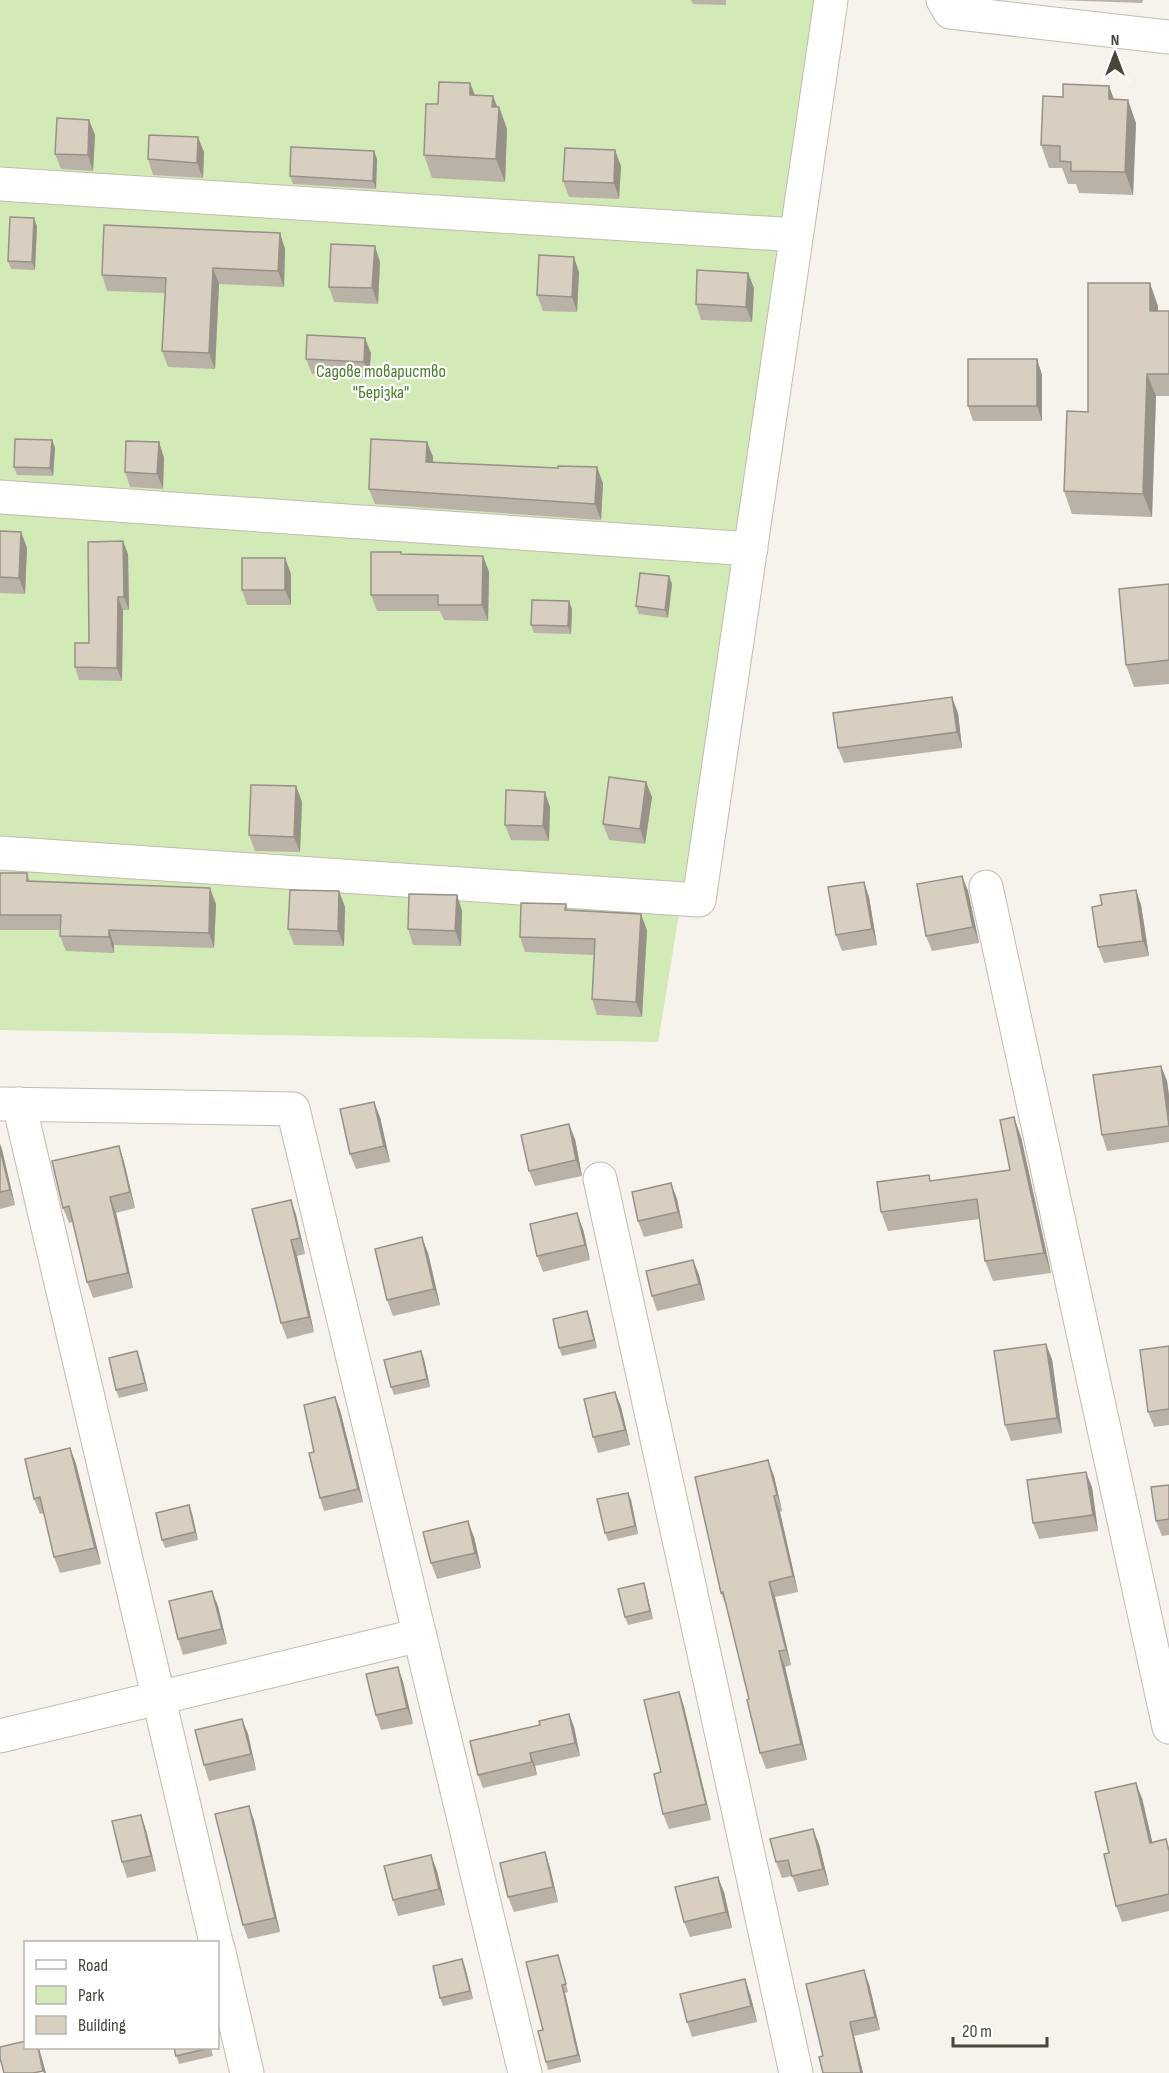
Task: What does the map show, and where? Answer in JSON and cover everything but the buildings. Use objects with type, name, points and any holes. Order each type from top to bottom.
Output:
[{"type":"street","points":[[0,853],[699,900],[831,0]]},
{"type":"street","points":[[944,0],[950,12],[1169,37]]},
{"type":"street","points":[[0,184],[796,235]]},
{"type":"street","points":[[0,497],[751,549]]},
{"type":"street","points":[[986,887],[1169,1727]]},
{"type":"street","points":[[216,1941],[159,1698],[9,1104],[293,1109],[525,2073]]},
{"type":"street","points":[[600,1179],[796,2073]]},
{"type":"street","points":[[0,1736],[420,1635]]},
{"type":"street","points":[[219,1952],[247,2073]]},
{"type":"green space","name":"Садове товариство \"Берізка\"","points":[[0,0],[829,0],[658,1042],[0,1030]]}]
